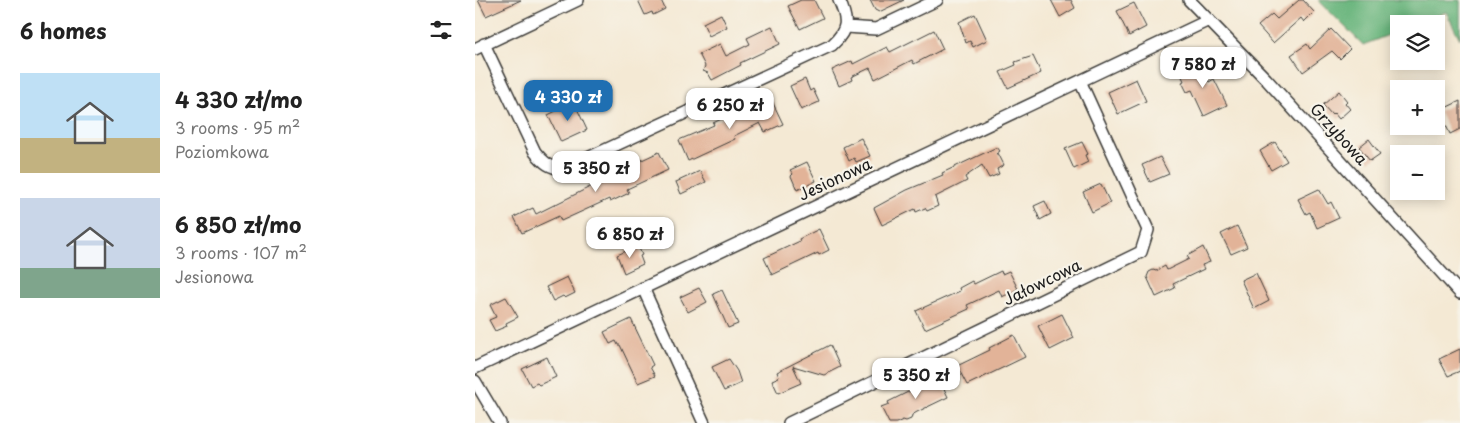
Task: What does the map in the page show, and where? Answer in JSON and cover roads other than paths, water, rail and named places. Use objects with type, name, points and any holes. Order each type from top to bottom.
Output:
[{"type":"street","points":[[578,0],[480,47],[535,152],[545,164],[556,169],[564,169],[832,45],[840,38],[846,27],[845,17],[839,0]]},
{"type":"street","points":[[846,27],[876,29],[937,0]]},
{"type":"street","name":"Grzybowa","points":[[1189,0],[1273,86],[1460,293]]},
{"type":"street","name":"Jesionowa","points":[[475,368],[1209,20]]},
{"type":"street","name":"Jałowcowa","points":[[789,423],[1141,252],[1148,230],[1079,82]]},
{"type":"street","points":[[643,288],[704,423]]},
{"type":"street","points":[[475,382],[500,423]]}]
